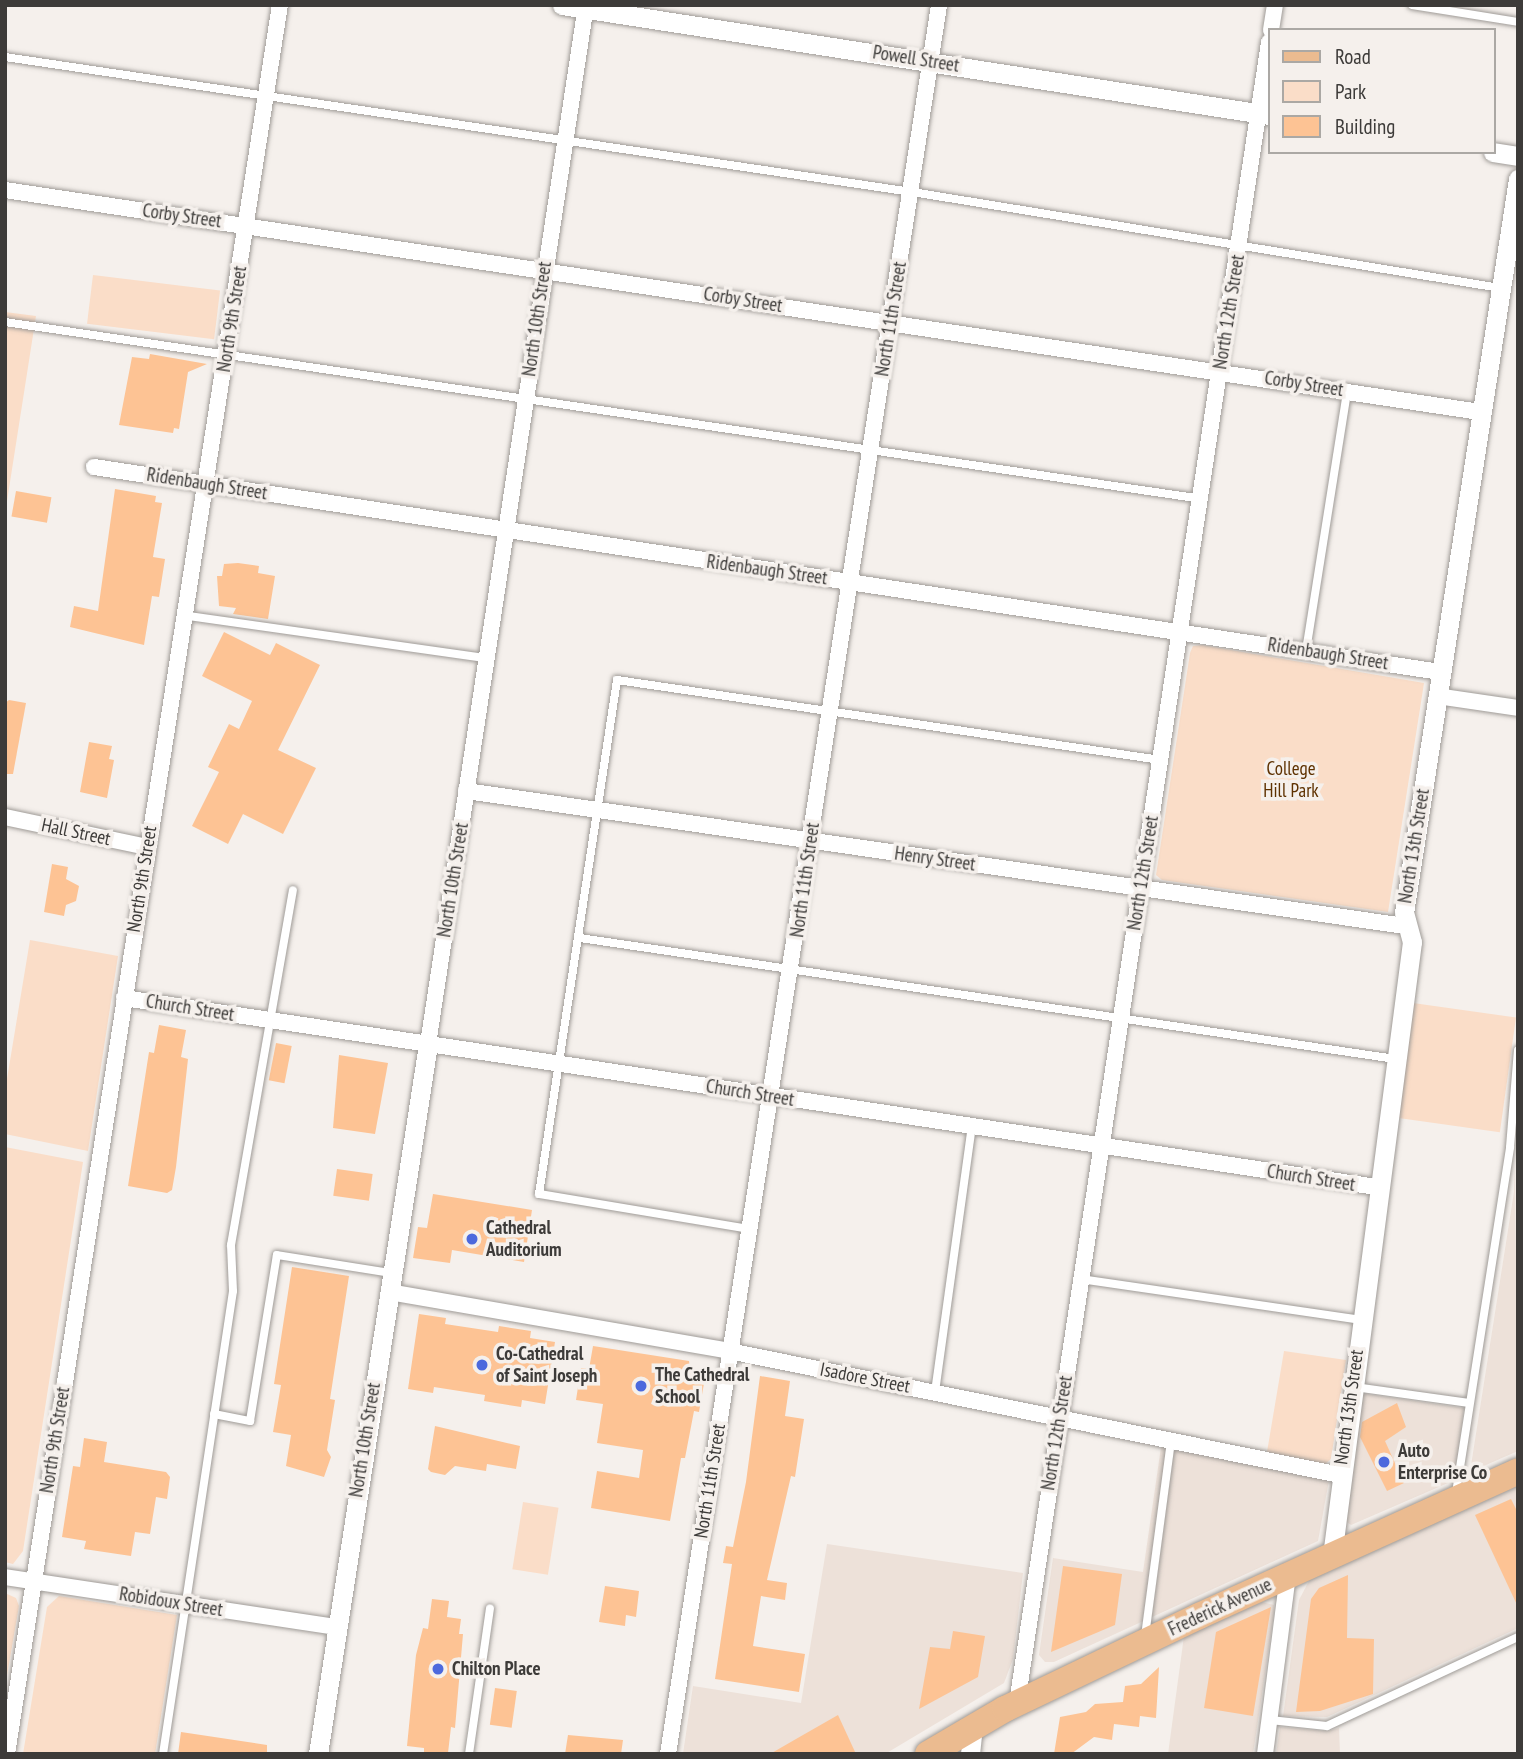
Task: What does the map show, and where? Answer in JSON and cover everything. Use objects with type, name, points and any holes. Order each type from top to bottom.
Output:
[{"type":"main road","name":"Frederick Avenue","points":[[928,1754],[1017,1703],[1518,1471]]},
{"type":"street","name":"North 9th Street","points":[[6,1754],[182,615],[227,356],[280,5]]},
{"type":"street","name":"Powell Street","points":[[562,5],[1264,114]]},
{"type":"street","name":"North 11th Street","points":[[668,1754],[729,1351],[752,1229],[792,971],[849,582],[912,192],[939,5]]},
{"type":"street","points":[[1271,28],[1275,5]]},
{"type":"street","name":"North 10th Street","points":[[318,1754],[586,7]]},
{"type":"street","name":"North 12th Street","points":[[1017,1703],[1239,245],[1264,114],[1268,56]]},
{"type":"street","points":[[1495,152],[1518,156]]},
{"type":"street","name":"North 13th Street","points":[[1332,1556],[1377,1187],[1412,942],[1405,926],[1440,672],[1518,179]]},
{"type":"street","name":"Corby Street","points":[[5,190],[1480,411]]},
{"type":"street","name":"Ridenbaugh Street","points":[[94,467],[506,532],[1440,672]]},
{"type":"street","points":[[1437,696],[1518,708]]},
{"type":"street","name":"Henry Street","points":[[466,791],[1405,926]]},
{"type":"street","name":"Hall Street","points":[[5,817],[147,847]]},
{"type":"street","name":"Church Street","points":[[124,998],[1377,1187]]},
{"type":"street","name":"Isadore Street","points":[[390,1282],[935,1392],[1171,1443],[1340,1475]]},
{"type":"street","points":[[1265,1754],[1288,1576]]},
{"type":"street","name":"Robidoux Street","points":[[5,1577],[337,1627]]},
{"type":"street","points":[[970,1754],[974,1727]]},
{"type":"lane","points":[[1412,5],[1518,22]]},
{"type":"lane","points":[[5,57],[912,192],[1500,288]]},
{"type":"lane","points":[[5,322],[1202,499]]},
{"type":"lane","points":[[1306,651],[1347,390]]},
{"type":"lane","points":[[182,615],[486,658]]},
{"type":"lane","points":[[752,1229],[539,1194],[580,938],[617,680],[1161,760]]},
{"type":"lane","points":[[163,1754],[233,1292],[231,1245],[293,890]]},
{"type":"lane","points":[[580,938],[1121,1021],[1395,1059]]},
{"type":"lane","points":[[1455,1500],[1510,1147],[1518,1050]]},
{"type":"lane","points":[[935,1392],[972,1126]]},
{"type":"lane","points":[[215,1414],[250,1421],[277,1255],[390,1282]]},
{"type":"lane","points":[[1081,1279],[1362,1320]]},
{"type":"lane","points":[[1352,1387],[1469,1403]]},
{"type":"lane","points":[[1144,1643],[1171,1443]]},
{"type":"lane","points":[[469,1754],[490,1609]]},
{"type":"lane","points":[[1270,1720],[1327,1726],[1518,1637]]},
{"type":"shaded area","points":[[1515,1162],[1518,1451],[1470,1472],[1514,1192]]},
{"type":"shaded area","points":[[1360,1393],[1464,1408],[1455,1480],[1351,1525],[1344,1520]]},
{"type":"shaded area","points":[[1161,1447],[1329,1480],[1318,1541],[1054,1662],[1045,1662],[1039,1655],[1053,1558],[1143,1572]]},
{"type":"shaded area","points":[[1518,1482],[1518,1628],[1327,1717],[1283,1716],[1299,1600],[1311,1577]]},
{"type":"shaded area","points":[[827,1544],[1023,1573],[1013,1659],[1004,1683],[885,1754],[683,1754],[693,1686],[801,1703]]},
{"type":"shaded area","points":[[1258,1601],[1274,1605],[1274,1614],[1253,1754],[1168,1754],[1184,1636]]},
{"type":"shaded area","points":[[1280,1727],[1327,1731],[1339,1728],[1340,1754],[1276,1754]]},
{"type":"green space","points":[[93,275],[220,291],[214,339],[87,324]]},
{"type":"green space","points":[[5,312],[36,316],[5,514]]},
{"type":"green space","name":"College Hill Park","points":[[1202,645],[1424,683],[1388,912],[1162,880],[1156,875],[1190,653],[1193,646]]},
{"type":"green space","points":[[30,940],[118,956],[88,1151],[5,1134],[5,1091]]},
{"type":"green space","points":[[1413,1003],[1516,1017],[1500,1132],[1397,1118]]},
{"type":"green space","points":[[5,1147],[83,1162],[23,1551],[13,1564],[5,1562]]},
{"type":"green space","points":[[1284,1351],[1346,1360],[1331,1459],[1325,1464],[1267,1452]]},
{"type":"green space","points":[[523,1502],[559,1508],[548,1575],[512,1569]]},
{"type":"green space","points":[[5,1593],[16,1598],[19,1606],[5,1687]]},
{"type":"green space","points":[[59,1596],[177,1615],[155,1754],[23,1754],[47,1607]]},
{"type":"building","points":[[150,354],[207,364],[188,372],[179,429],[174,428],[173,433],[119,425],[132,357],[149,359]]},
{"type":"building","points":[[115,489],[156,496],[155,502],[162,503],[153,557],[165,559],[159,597],[152,596],[144,645],[70,627],[74,606],[98,611]]},
{"type":"building","points":[[16,491],[51,497],[47,523],[11,517]]},
{"type":"building","points":[[224,564],[259,566],[258,573],[275,576],[268,619],[233,614],[236,608],[219,606],[217,576],[222,576]]},
{"type":"building","points":[[224,632],[270,655],[276,643],[320,665],[278,750],[316,768],[283,834],[243,814],[228,844],[192,826],[219,772],[208,767],[229,724],[239,729],[252,701],[202,676]]},
{"type":"building","points":[[9,700],[26,703],[13,774],[5,774],[5,703]]},
{"type":"building","points":[[89,742],[112,746],[109,759],[114,760],[107,798],[80,792]]},
{"type":"building","points":[[52,864],[68,867],[66,879],[79,886],[76,901],[66,905],[64,916],[44,912]]},
{"type":"building","points":[[159,1025],[186,1030],[181,1057],[188,1059],[176,1167],[172,1190],[167,1193],[128,1186],[149,1052],[154,1053]]},
{"type":"building","points":[[276,1043],[292,1046],[284,1083],[269,1080]]},
{"type":"building","points":[[339,1055],[388,1063],[375,1134],[333,1128]]},
{"type":"building","points":[[337,1169],[373,1174],[369,1201],[333,1196]]},
{"type":"building","name":"Cathedral Auditorium","points":[[433,1194],[532,1210],[524,1262],[452,1250],[450,1263],[413,1258],[418,1227],[427,1228]]},
{"type":"building","points":[[292,1267],[349,1276],[330,1399],[335,1400],[327,1450],[331,1457],[324,1477],[286,1466],[291,1435],[273,1432],[281,1385],[274,1384]]},
{"type":"building","name":"Co-Cathedral of Saint Joseph","points":[[419,1314],[446,1318],[445,1324],[498,1332],[499,1326],[531,1331],[530,1338],[555,1342],[545,1404],[522,1400],[521,1407],[484,1401],[485,1395],[434,1387],[433,1393],[408,1389]]},
{"type":"building","points":[[593,1346],[689,1361],[690,1369],[706,1372],[699,1412],[694,1411],[685,1458],[681,1458],[670,1521],[591,1508],[597,1471],[639,1478],[643,1450],[597,1443],[603,1404],[576,1400],[581,1368],[589,1369]]},
{"type":"building","points":[[760,1376],[790,1381],[785,1416],[804,1419],[795,1477],[791,1476],[767,1580],[787,1583],[785,1600],[761,1596],[753,1646],[805,1654],[799,1692],[715,1679],[732,1564],[723,1563],[726,1546],[733,1547],[746,1482]]},
{"type":"building","name":"Auto Enterprise Co","points":[[1397,1403],[1406,1427],[1385,1441],[1404,1483],[1387,1491],[1360,1437],[1362,1422]]},
{"type":"building","points":[[435,1426],[520,1446],[516,1469],[487,1464],[486,1471],[455,1466],[445,1475],[431,1472],[428,1469]]},
{"type":"building","points":[[84,1438],[107,1442],[104,1462],[166,1472],[170,1477],[167,1499],[156,1497],[150,1534],[135,1532],[131,1556],[84,1549],[86,1541],[62,1537],[73,1466],[80,1467]]},
{"type":"building","points":[[1511,1499],[1518,1513],[1518,1607],[1475,1515]]},
{"type":"building","points":[[1063,1566],[1122,1574],[1115,1625],[1051,1652]]},
{"type":"building","points":[[1348,1575],[1347,1638],[1374,1639],[1373,1694],[1320,1711],[1296,1712],[1311,1599],[1319,1588]]},
{"type":"building","points":[[605,1586],[639,1591],[636,1617],[626,1615],[625,1626],[599,1622]]},
{"type":"building","name":"Chilton Place","points":[[432,1599],[449,1601],[447,1617],[461,1619],[459,1634],[463,1634],[455,1728],[451,1727],[448,1753],[442,1754],[424,1754],[424,1748],[407,1746],[416,1655],[423,1628],[428,1629]]},
{"type":"building","points":[[1271,1607],[1253,1716],[1204,1708],[1216,1632]]},
{"type":"building","points":[[953,1631],[985,1636],[978,1677],[919,1709],[930,1647],[950,1649]]},
{"type":"building","points":[[1159,1667],[1156,1718],[1140,1716],[1139,1727],[1114,1724],[1112,1740],[1094,1737],[1071,1754],[1054,1754],[1060,1717],[1086,1712],[1095,1704],[1123,1702],[1125,1686],[1141,1684]]},
{"type":"building","points":[[495,1688],[517,1691],[512,1728],[490,1725]]},
{"type":"building","points":[[838,1715],[856,1754],[770,1754],[796,1739]]},
{"type":"building","points":[[181,1732],[267,1745],[267,1754],[178,1754]]},
{"type":"building","points":[[568,1735],[623,1740],[621,1754],[565,1754]]},
{"type":"place","name":"Cathedral Auditorium","points":[[472,1239]]},
{"type":"place","name":"Co-Cathedral of Saint Joseph","points":[[482,1365]]},
{"type":"place","name":"The Cathedral School","points":[[641,1386]]},
{"type":"place","name":"Auto Enterprise Co","points":[[1384,1462]]},
{"type":"place","name":"Chilton Place","points":[[438,1669]]}]
